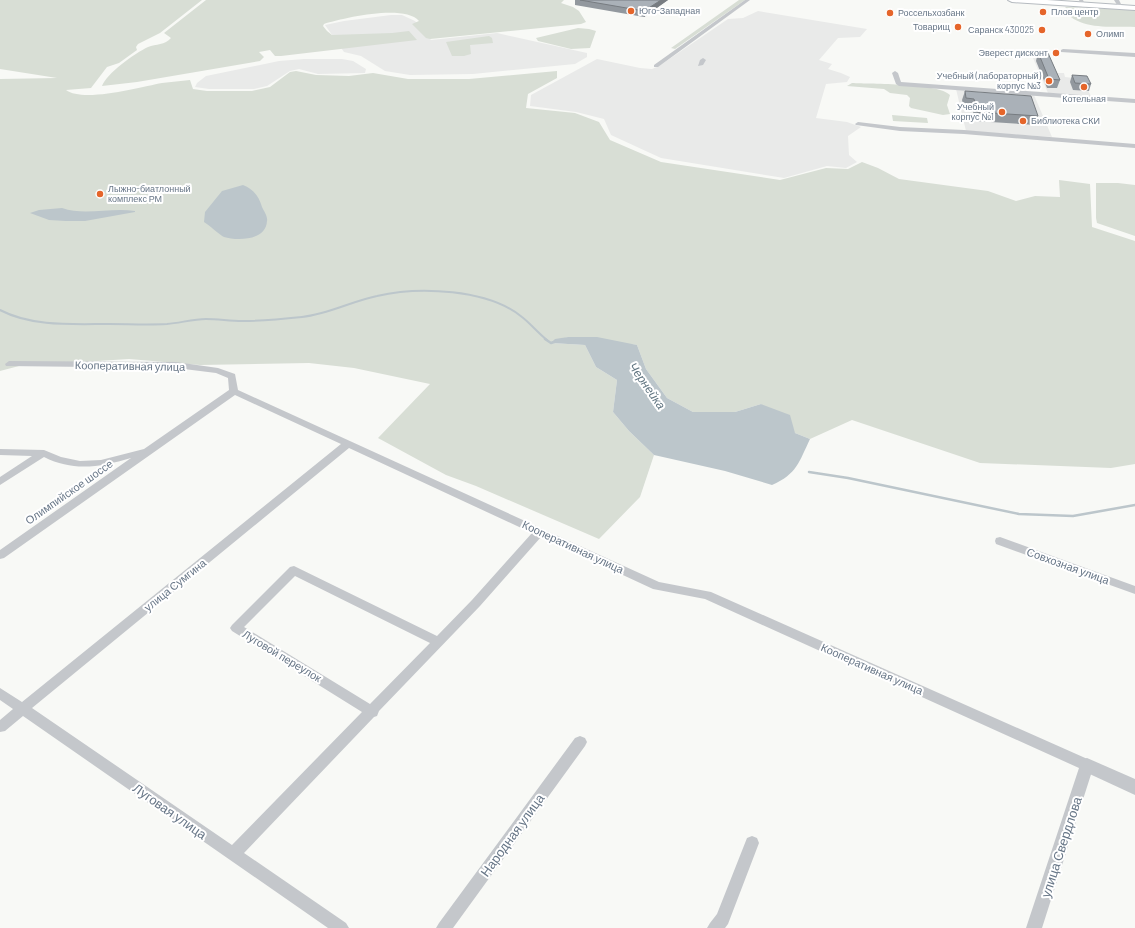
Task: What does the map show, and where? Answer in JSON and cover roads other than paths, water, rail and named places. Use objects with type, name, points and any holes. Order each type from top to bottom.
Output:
[{"type":"main road","points":[[1012,0],[1052,4],[1083,3],[1135,8]]},
{"type":"street","points":[[656,66],[748,0]]},
{"type":"street","points":[[1028,0],[1052,4]]},
{"type":"street","points":[[1116,0],[1121,7]]},
{"type":"street","points":[[1063,52],[1135,55]]},
{"type":"street","points":[[895,73],[899,84],[1135,101]]},
{"type":"street","points":[[858,124],[900,129],[964,132],[1135,146]]},
{"type":"street","name":"Кооперативная улица","points":[[9,364],[176,365],[218,371],[232,376],[234,391],[350,443],[656,586],[707,595],[1135,787]]},
{"type":"street","name":"Олимпийское шоссе","points":[[0,554],[234,391]]},
{"type":"street","name":"улица Сумгина","points":[[0,727],[350,443]]},
{"type":"street","points":[[0,452],[44,453],[58,460],[80,464],[101,463],[151,450]]},
{"type":"street","points":[[0,482],[44,453]]},
{"type":"street","points":[[233,854],[373,712],[476,603],[539,532]]},
{"type":"street","name":"Совхозная улица","points":[[1000,541],[1135,590]]},
{"type":"street","name":"Луговой переулок","points":[[373,712],[236,628],[294,570],[439,642]]},
{"type":"street","name":"Луговая улица","points":[[0,693],[341,928]]},
{"type":"street","name":"Народная улица","points":[[444,928],[580,742]]},
{"type":"street","name":"улица Свердлова","points":[[1034,928],[1087,765]]},
{"type":"street","points":[[715,928],[723,919],[752,843]]},
{"type":"water","points":[[243,185],[253,191],[259,199],[267,218],[265,228],[256,236],[250,238],[236,239],[224,237],[204,222],[205,212],[222,191]]},
{"type":"water","points":[[62,208],[80,211],[126,210],[135,212],[85,221],[49,220],[30,213],[39,210]]},
{"type":"water","points":[[568,337],[597,337],[637,345],[646,369],[667,398],[693,412],[735,412],[761,404],[790,415],[795,433],[810,439],[800,461],[792,472],[772,485],[725,471],[654,455],[629,431],[613,412],[617,380],[596,367],[585,345],[551,343],[555,339]]},
{"type":"waterway","points":[[0,310],[12,315],[39,322],[68,324],[160,324],[206,319],[257,321],[312,315],[368,298],[394,293],[413,291],[452,292],[491,300],[508,308],[522,317],[547,340]]},
{"type":"waterway","name":"Чернейка","points":[[545,339],[551,343],[554,342]]},
{"type":"waterway","points":[[809,472],[848,478],[1019,514],[1073,516],[1135,505]]},
{"type":"place","name":"Юго-Западная","points":[[631,11]]},
{"type":"place","name":"Плов центр","points":[[1043,12]]},
{"type":"place","name":"Россельхозбанк","points":[[890,13]]},
{"type":"place","name":"Товарищ","points":[[958,27]]},
{"type":"place","name":"Саранск 430025","points":[[1042,30]]},
{"type":"place","name":"Олимп","points":[[1088,34]]},
{"type":"place","name":"Эверест дисконт","points":[[1056,53]]},
{"type":"place","name":"Учебный (лабораторный) корпус №3","points":[[1049,81]]},
{"type":"place","name":"Котельная","points":[[1084,87]]},
{"type":"place","name":"Учебный корпус №1","points":[[1002,112]]},
{"type":"place","name":"Библиотека СКИ","points":[[1023,121]]},
{"type":"place","name":"Лыжно-биатлонный комплекс РМ","points":[[100,194]]}]
